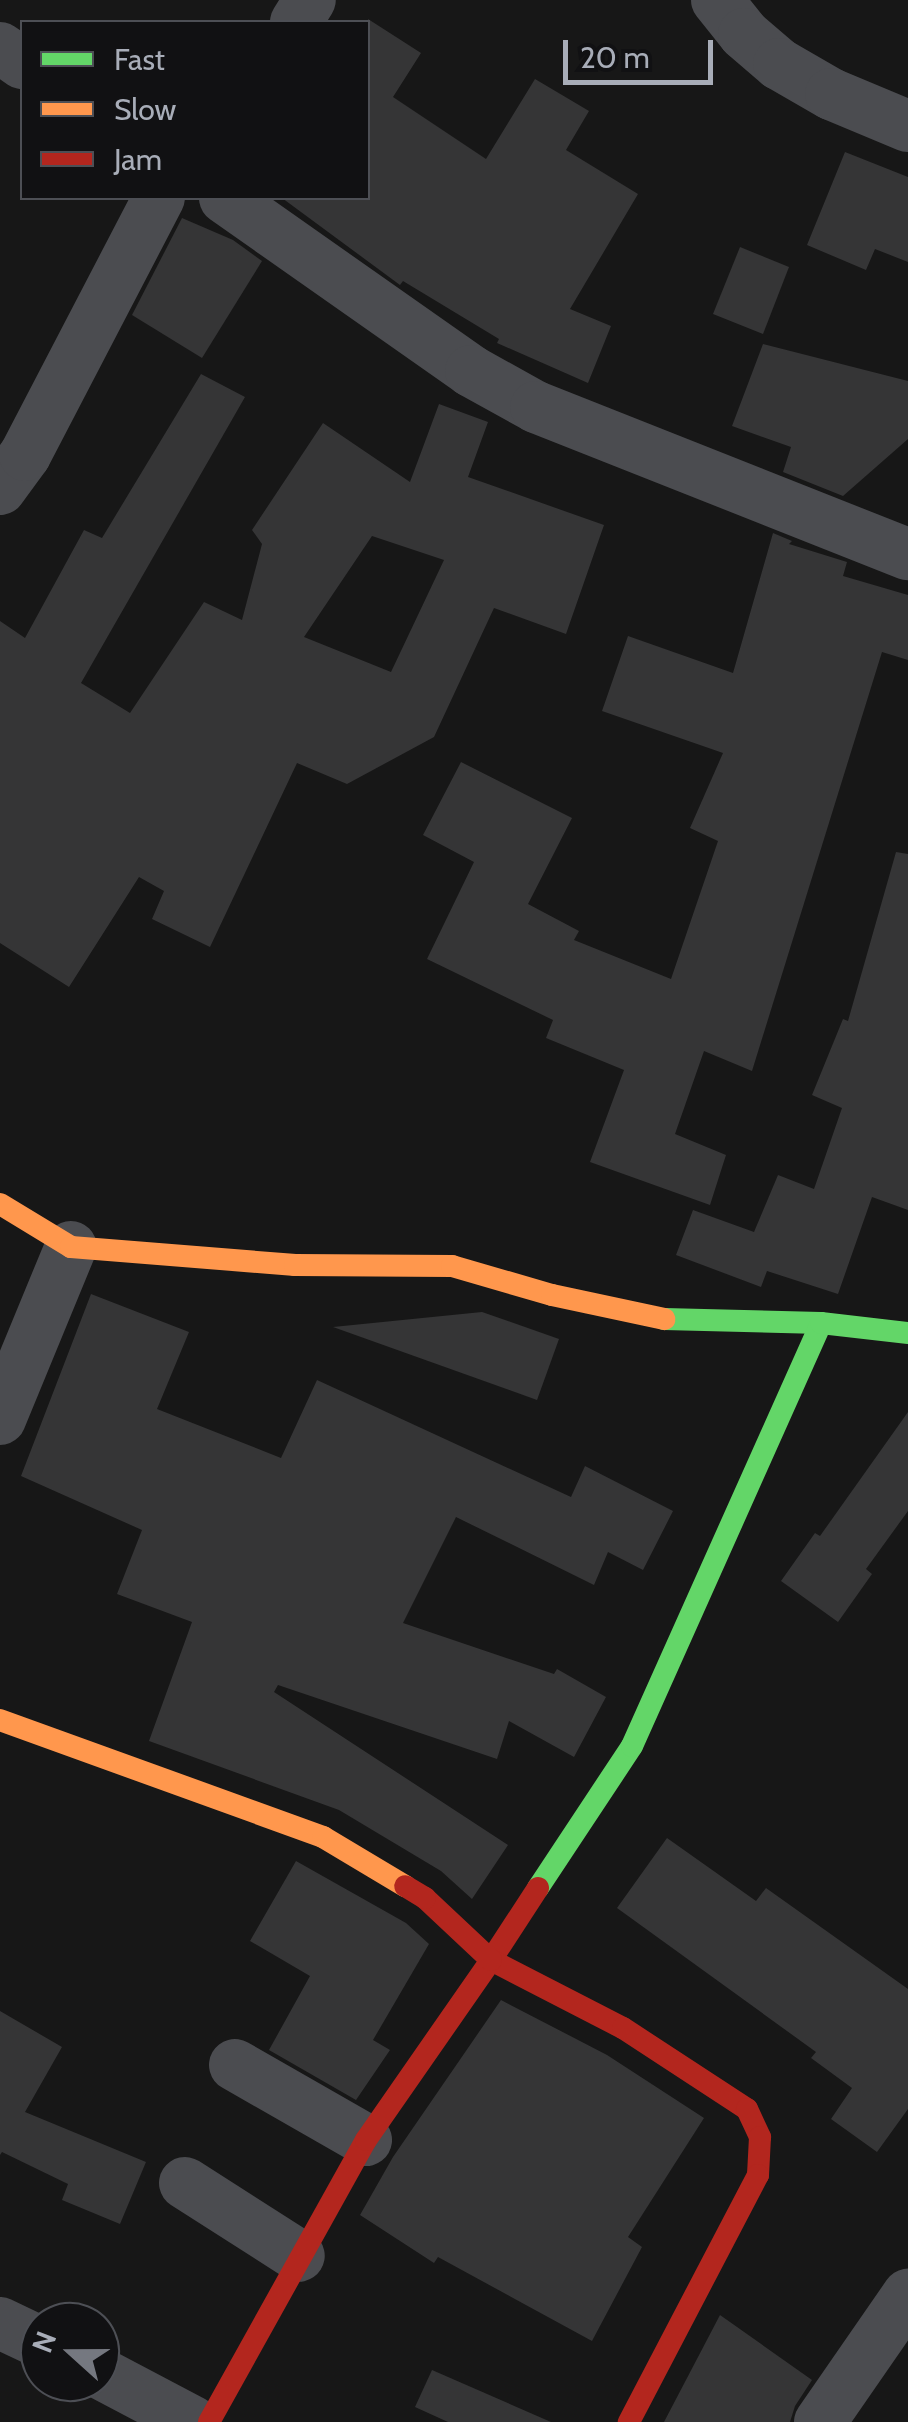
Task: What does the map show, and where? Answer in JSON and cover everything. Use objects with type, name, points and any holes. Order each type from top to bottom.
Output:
[{"type":"street","points":[[716,0],[744,34],[779,64],[831,94],[908,126]]},
{"type":"street","points":[[0,489],[25,454],[158,200]]},
{"type":"street","points":[[228,200],[470,370],[536,407],[908,554]]},
{"type":"street","points":[[0,1204],[71,1247],[296,1265],[452,1266],[552,1295],[664,1320],[822,1324],[908,1333]]},
{"type":"street","points":[[0,1419],[71,1247]]},
{"type":"street","points":[[208,2422],[366,2140],[632,1746],[822,1324]]},
{"type":"street","points":[[0,1720],[323,1836],[425,1898],[491,1960],[623,2028],[747,2109],[760,2138],[758,2175],[629,2422]]},
{"type":"street","points":[[0,1720],[7,1737],[0,1748]]},
{"type":"street","points":[[236,2066],[366,2140]]},
{"type":"street","points":[[185,2183],[299,2256]]},
{"type":"street","points":[[820,2422],[908,2295]]},
{"type":"street","points":[[120,2384],[192,2422]]},
{"type":"building","points":[[370,20],[421,53],[393,97],[486,159],[535,79],[589,111],[566,150],[638,194],[570,309],[611,326],[588,383],[497,343],[499,339],[403,281],[400,285],[285,200],[370,200]]},
{"type":"building","points":[[845,152],[908,177],[908,262],[875,249],[866,270],[807,245]]},
{"type":"building","points":[[182,218],[233,240],[262,261],[202,358],[132,315]]},
{"type":"building","points":[[740,247],[789,267],[763,334],[713,314]]},
{"type":"building","points":[[763,344],[908,381],[908,439],[843,496],[783,472],[791,447],[732,426]]},
{"type":"building","points":[[201,374],[245,397],[81,683],[130,713],[204,602],[242,620],[262,544],[252,530],[323,423],[410,482],[439,404],[488,422],[468,477],[604,525],[566,634],[494,608],[434,737],[347,784],[297,763],[210,947],[152,919],[164,891],[139,877],[69,987],[0,943],[0,621],[25,638],[84,530],[102,538]],"holes":[[[372,536],[444,560],[391,672],[304,637]]]},
{"type":"building","points":[[773,533],[792,541],[789,544],[847,562],[843,576],[908,595],[908,660],[882,652],[752,1071],[704,1051],[675,1134],[726,1155],[710,1205],[590,1162],[624,1070],[546,1038],[553,1020],[427,959],[474,862],[423,835],[461,762],[572,818],[528,904],[579,931],[574,940],[671,979],[718,841],[690,828],[723,753],[602,711],[628,636],[733,673]]},
{"type":"building","points":[[896,852],[908,854],[908,1210],[872,1197],[838,1294],[767,1271],[761,1287],[676,1255],[693,1210],[754,1232],[778,1175],[814,1189],[842,1108],[812,1095],[843,1019],[848,1021]]},
{"type":"building","points":[[91,1294],[189,1332],[157,1409],[281,1458],[317,1380],[571,1497],[585,1466],[673,1511],[643,1570],[608,1552],[594,1585],[456,1517],[403,1623],[554,1674],[557,1669],[606,1697],[574,1757],[509,1721],[497,1759],[278,1685],[274,1692],[508,1845],[472,1899],[441,1871],[339,1810],[149,1741],[192,1622],[117,1594],[142,1530],[21,1476]]},
{"type":"building","points":[[482,1312],[559,1339],[537,1400],[333,1327]]},
{"type":"building","points":[[908,1412],[908,1511],[866,1569],[872,1574],[838,1622],[781,1581],[815,1533],[820,1536]]},
{"type":"building","points":[[667,1838],[756,1901],[766,1888],[908,1989],[908,2109],[877,2152],[831,2119],[852,2088],[811,2058],[816,2052],[617,1908]]},
{"type":"building","points":[[296,1861],[406,1923],[429,1944],[373,2040],[390,2050],[356,2100],[269,2050],[310,1976],[250,1941]]},
{"type":"building","points":[[501,2000],[607,2055],[704,2118],[628,2237],[642,2247],[592,2341],[438,2257],[434,2263],[360,2215],[393,2157]]},
{"type":"building","points":[[0,2011],[62,2047],[25,2112],[146,2162],[120,2224],[62,2200],[68,2184],[2,2152],[0,2155]]},
{"type":"building","points":[[720,2315],[812,2380],[790,2422],[664,2422]]},
{"type":"building","points":[[432,2370],[551,2422],[448,2422],[415,2407]]},
{"type":"traffic: fast","points":[[664,1319],[821,1323]]},
{"type":"traffic: fast","points":[[538,1888],[632,1746],[821,1323],[908,1333]]},
{"type":"traffic: slow","points":[[0,1204],[71,1247],[295,1265],[452,1266],[552,1295],[664,1319]]},
{"type":"traffic: slow","points":[[0,1720],[323,1837],[405,1886]]},
{"type":"traffic: jam","points":[[209,2422],[366,2140],[491,1960],[425,1898],[405,1886]]},
{"type":"traffic: jam","points":[[538,1888],[491,1960],[623,2028],[747,2109],[760,2137],[758,2175],[629,2422]]}]
